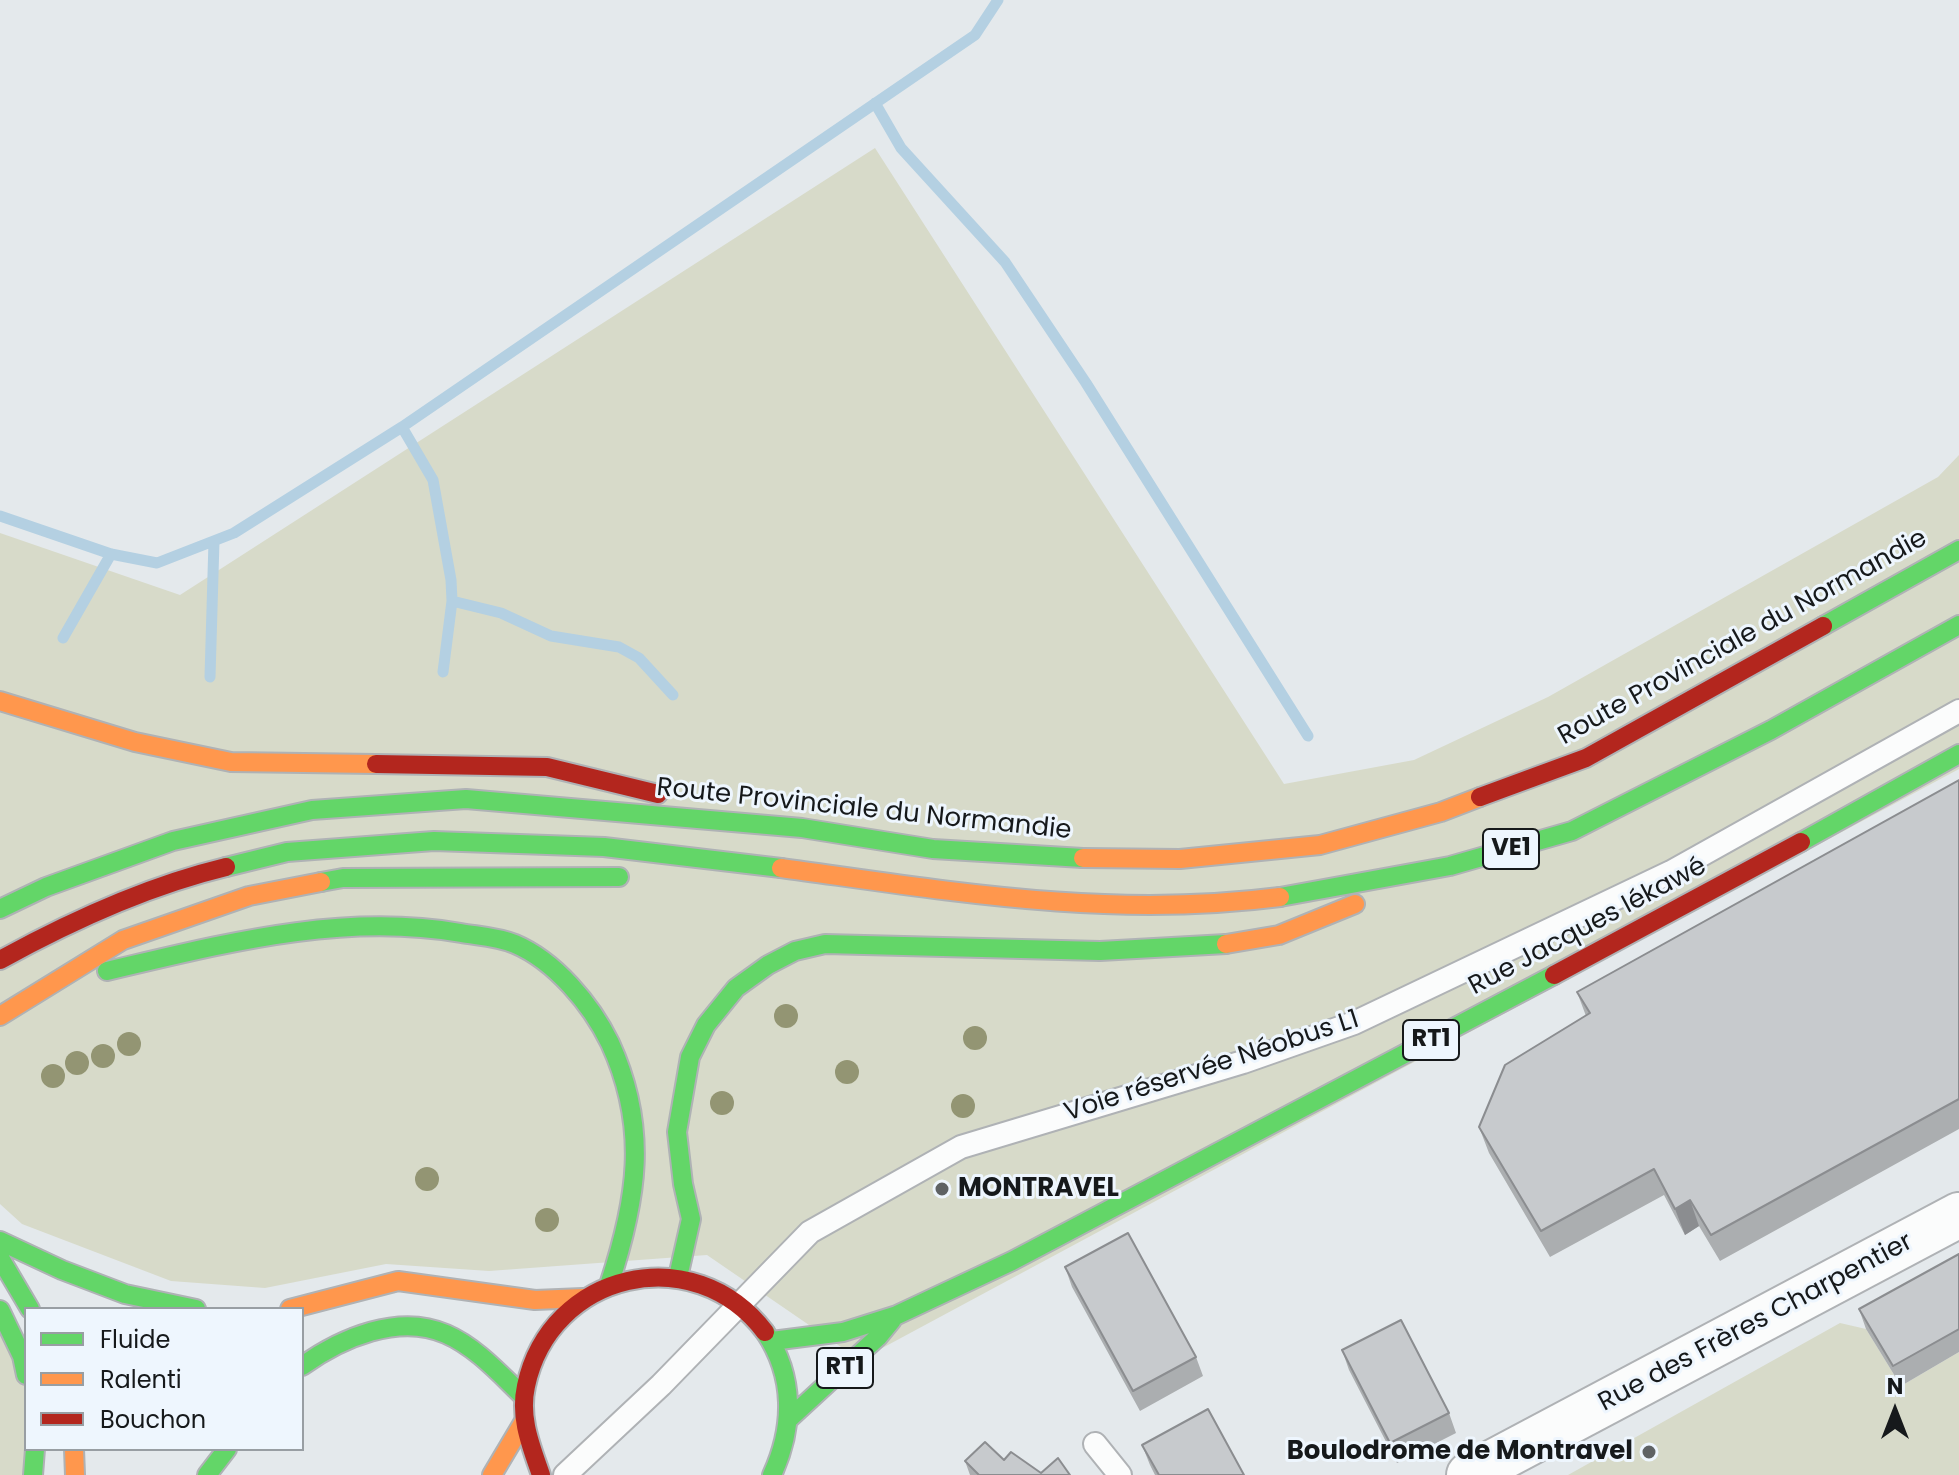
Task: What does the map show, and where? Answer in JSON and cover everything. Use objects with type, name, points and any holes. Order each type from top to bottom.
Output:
[{"type":"main road","points":[[1915,574],[1959,543]]},
{"type":"main road","name":"Route Provinciale du Normandie","points":[[0,909],[46,887],[173,841],[312,810],[466,799],[802,828],[933,849],[1058,858],[1180,859],[1320,845],[1441,812],[1586,758],[1959,550]]},
{"type":"main road","name":"VE1","points":[[1450,866],[1572,831],[1771,730],[1959,625]]},
{"type":"main road","points":[[0,701],[135,742],[231,762],[547,767],[802,828]]},
{"type":"main road","name":"Rue Jacques Iékawé","points":[[772,1341],[843,1332],[897,1315],[1012,1261],[1744,874],[1959,754]]},
{"type":"main road","points":[[0,960],[46,935],[177,879],[287,852],[434,841],[604,847],[1012,900],[1135,907],[1220,905],[1305,894],[1450,866]]},
{"type":"main road","points":[[678,1277],[691,1219],[677,1132],[690,1057],[706,1025],[736,988],[768,965],[795,951],[825,944],[1100,951],[1229,944],[1279,935],[1450,866]]},
{"type":"main road","points":[[0,1016],[123,940],[249,896],[343,878],[635,877]]},
{"type":"main road","points":[[755,883],[926,887]]},
{"type":"main road","points":[[54,983],[267,935],[366,925],[413,925],[515,944],[558,974],[593,1011],[619,1060],[633,1111],[638,1163],[625,1239],[609,1285]]},
{"type":"main road","points":[[0,1241],[62,1270],[125,1294],[187,1307]]},
{"type":"main road","points":[[0,1258],[29,1307]]},
{"type":"main road","points":[[541,1475],[532,1458],[523,1423],[523,1396],[533,1358],[553,1324],[583,1298],[609,1285],[644,1276],[678,1277],[710,1287],[738,1304],[757,1321],[772,1341],[787,1378],[790,1418],[783,1454],[772,1475]]},
{"type":"main road","points":[[297,1307],[398,1281],[535,1300],[583,1298]]},
{"type":"main road","points":[[0,1310],[24,1366]]},
{"type":"main road","name":"Rue Jacques Iékawé","points":[[790,1418],[878,1337],[897,1315]]},
{"type":"main road","points":[[304,1365],[353,1338],[388,1327],[415,1327],[445,1333],[479,1355],[523,1396]]},
{"type":"main road","points":[[492,1475],[523,1423]]},
{"type":"main road","points":[[33,1475],[35,1451]]},
{"type":"main road","points":[[74,1451],[75,1475]]},
{"type":"main road","points":[[207,1475],[225,1451]]},
{"type":"street","name":"Rue des Frères Charpentier","points":[[1469,1475],[1959,1215]]},
{"type":"lane","name":"Voie réservée Néobus L1","points":[[565,1475],[661,1385],[810,1232],[961,1147],[1243,1062],[1354,1023],[1671,872],[1959,711]]},
{"type":"lane","points":[[1095,1444],[1120,1475]]},
{"type":"green space","points":[[875,148],[1284,784],[1414,760],[1548,697],[1938,477],[1959,455],[1959,769],[860,1360],[707,1255],[489,1271],[386,1264],[265,1288],[171,1281],[22,1224],[0,1204],[0,533],[180,595]]},
{"type":"green space","points":[[0,1310],[24,1370],[24,1451],[33,1475],[0,1475]]},
{"type":"green space","points":[[1840,1323],[1866,1329],[1901,1386],[1959,1352],[1959,1475],[1568,1475]]},
{"type":"building","points":[[1959,780],[1959,1099],[1711,1235],[1690,1200],[1675,1209],[1654,1169],[1541,1231],[1479,1127],[1505,1065],[1590,1013],[1577,992]]},
{"type":"building","points":[[1128,1233],[1196,1357],[1133,1391],[1065,1267]]},
{"type":"building","points":[[1959,1254],[1959,1329],[1893,1366],[1859,1309]]},
{"type":"building","points":[[1401,1320],[1449,1413],[1390,1443],[1342,1350]]},
{"type":"building","points":[[1208,1409],[1244,1475],[1159,1475],[1142,1445]]},
{"type":"building","points":[[985,1442],[1004,1460],[1011,1452],[1041,1473],[1058,1458],[1070,1475],[979,1475],[965,1461]]},
{"type":"waterway","points":[[0,516],[111,554],[157,563],[234,533],[402,427],[975,35],[998,0]]},
{"type":"waterway","points":[[875,103],[901,148],[1005,262],[1086,383],[1308,736]]},
{"type":"waterway","points":[[402,427],[433,480],[451,580],[452,601],[443,672]]},
{"type":"waterway","points":[[210,677],[214,541]]},
{"type":"waterway","points":[[63,638],[111,554]]},
{"type":"waterway","points":[[452,601],[501,613],[551,636],[619,647],[639,658],[673,695]]},
{"type":"traffic: fast","points":[[1823,626],[1959,550]]},
{"type":"traffic: fast","points":[[1280,897],[1450,866],[1572,831],[1771,730],[1959,625]]},
{"type":"traffic: fast","points":[[1801,842],[1959,754]]},
{"type":"traffic: fast","points":[[0,909],[46,887],[173,841],[312,810],[466,799],[802,828],[933,849],[1083,858]]},
{"type":"traffic: fast","points":[[226,867],[287,852],[434,841],[604,847],[781,868]]},
{"type":"traffic: fast","points":[[321,882],[343,878],[619,877]]},
{"type":"traffic: fast","points":[[107,971],[282,934],[371,926],[416,927],[488,937],[515,944],[530,952],[558,973],[593,1013],[610,1043],[630,1105],[635,1164],[632,1193],[609,1285]]},
{"type":"traffic: fast","points":[[678,1277],[691,1219],[677,1132],[690,1057],[706,1025],[736,988],[768,965],[795,951],[825,944],[1100,951],[1226,944]]},
{"type":"traffic: fast","points":[[772,1341],[843,1332],[897,1315],[1012,1261],[1554,975]]},
{"type":"traffic: fast","points":[[0,1241],[62,1270],[125,1294],[187,1307]]},
{"type":"traffic: fast","points":[[0,1258],[29,1307]]},
{"type":"traffic: fast","points":[[0,1310],[24,1366]]},
{"type":"traffic: fast","points":[[790,1418],[878,1337],[892,1320]]},
{"type":"traffic: fast","points":[[304,1365],[334,1346],[371,1332],[409,1326],[428,1328],[467,1346],[523,1396]]},
{"type":"traffic: fast","points":[[765,1332],[782,1367],[788,1402],[784,1439],[772,1475]]},
{"type":"traffic: fast","points":[[33,1475],[35,1451]]},
{"type":"traffic: fast","points":[[207,1475],[225,1451]]},
{"type":"traffic: slow","points":[[0,701],[135,742],[231,762],[376,764]]},
{"type":"traffic: slow","points":[[1083,858],[1180,859],[1320,845],[1441,812],[1480,797]]},
{"type":"traffic: slow","points":[[781,868],[968,893],[1092,904],[1216,903],[1280,897]]},
{"type":"traffic: slow","points":[[0,1016],[123,940],[249,896],[321,882]]},
{"type":"traffic: slow","points":[[1226,944],[1279,935],[1355,904]]},
{"type":"traffic: slow","points":[[298,1307],[398,1281],[535,1300],[583,1298]]},
{"type":"traffic: slow","points":[[492,1475],[523,1423]]},
{"type":"traffic: slow","points":[[74,1451],[75,1475]]},
{"type":"traffic: jam","points":[[1480,797],[1586,758],[1823,626]]},
{"type":"traffic: jam","points":[[376,764],[547,767],[658,794]]},
{"type":"traffic: jam","points":[[1554,975],[1801,842]]},
{"type":"traffic: jam","points":[[0,960],[110,906],[167,884],[226,867]]},
{"type":"traffic: jam","points":[[541,1475],[525,1421],[526,1386],[540,1347],[563,1316],[593,1294],[628,1281],[665,1278],[701,1285],[735,1303],[765,1332]]},
{"type":"place","name":"MONTRAVEL","points":[[942,1189]]},
{"type":"place","name":"Boulodrome de Montravel","points":[[1649,1452]]}]
